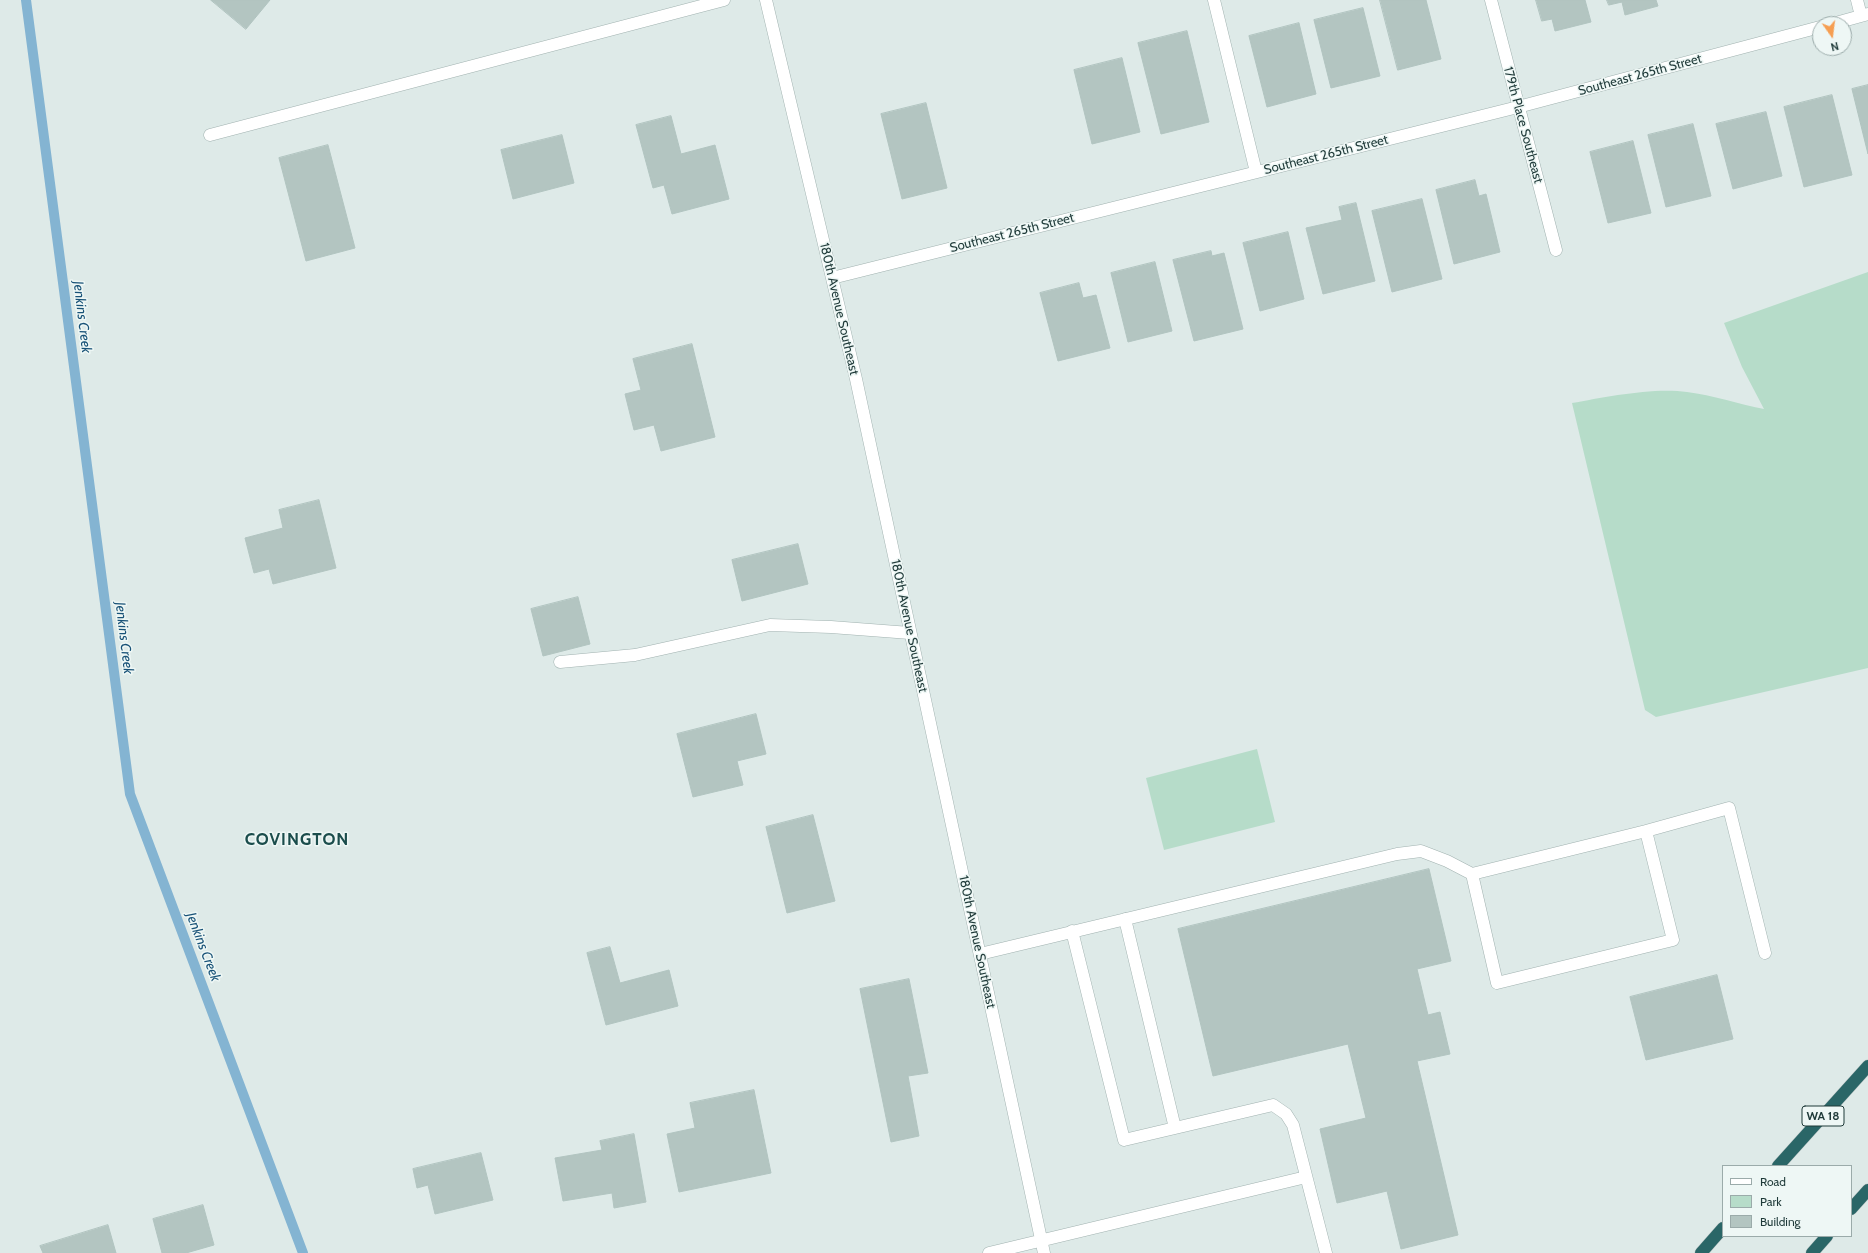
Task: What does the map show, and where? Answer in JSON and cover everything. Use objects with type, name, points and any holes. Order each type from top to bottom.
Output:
[{"type":"highway","name":"WA 18","points":[[1779,1165],[1868,1066]]},
{"type":"highway","points":[[1852,1208],[1868,1190]]},
{"type":"highway","points":[[1700,1253],[1722,1229]]},
{"type":"highway","points":[[1812,1253],[1826,1237]]},
{"type":"street","points":[[210,135],[724,0]]},
{"type":"street","name":"180th Avenue Southeast","points":[[766,0],[856,379],[1044,1253]]},
{"type":"street","points":[[1214,0],[1256,172]]},
{"type":"street","name":"179th Place Southeast","points":[[1491,0],[1556,250]]},
{"type":"street","points":[[1852,18],[1864,15],[1856,0]]},
{"type":"street","name":"Southeast 265th Street","points":[[832,278],[1518,107],[1812,29]]},
{"type":"street","points":[[560,662],[635,655],[770,625],[831,627],[910,633]]},
{"type":"street","points":[[980,954],[1397,854],[1421,851],[1447,861],[1472,874],[1646,831],[1729,808],[1765,953]]},
{"type":"street","points":[[1472,874],[1497,983],[1673,940],[1646,831]]},
{"type":"street","points":[[1125,919],[1175,1128]]},
{"type":"street","points":[[1072,931],[1124,1140],[1273,1105],[1286,1114],[1293,1125],[1326,1253]]},
{"type":"street","points":[[989,1253],[1306,1177]]},
{"type":"green space","points":[[1868,272],[1868,668],[1656,717],[1645,710],[1572,403],[1630,393],[1674,391],[1706,395],[1764,409],[1742,367],[1724,323]]},
{"type":"green space","points":[[1257,749],[1275,822],[1164,850],[1146,778]]},
{"type":"building","points":[[211,0],[270,0],[246,29]]},
{"type":"building","points":[[1380,0],[1426,0],[1441,59],[1398,70]]},
{"type":"building","points":[[1536,0],[1585,0],[1591,22],[1555,31],[1552,19],[1542,21]]},
{"type":"building","points":[[1607,0],[1656,0],[1658,6],[1625,15],[1622,2],[1609,5]]},
{"type":"building","points":[[1363,8],[1380,76],[1331,88],[1314,20]]},
{"type":"building","points":[[1299,23],[1316,94],[1267,107],[1249,36]]},
{"type":"building","points":[[1187,31],[1209,122],[1161,134],[1138,43]]},
{"type":"building","points":[[1122,58],[1140,132],[1092,144],[1074,70]]},
{"type":"building","points":[[1868,85],[1868,154],[1852,89]]},
{"type":"building","points":[[1832,95],[1852,175],[1804,187],[1784,107]]},
{"type":"building","points":[[926,103],[947,188],[902,199],[881,114]]},
{"type":"building","points":[[1766,112],[1782,176],[1733,189],[1716,124]]},
{"type":"building","points":[[671,116],[681,154],[715,145],[729,199],[672,214],[664,185],[653,188],[636,125]]},
{"type":"building","points":[[1693,124],[1711,196],[1666,207],[1648,135]]},
{"type":"building","points":[[562,135],[574,183],[513,199],[501,150]]},
{"type":"building","points":[[1633,141],[1651,213],[1608,223],[1590,152]]},
{"type":"building","points":[[328,145],[355,248],[306,261],[279,158]]},
{"type":"building","points":[[1475,180],[1479,196],[1486,194],[1500,252],[1454,264],[1436,190]]},
{"type":"building","points":[[1422,199],[1442,279],[1392,292],[1372,211]]},
{"type":"building","points":[[1356,203],[1375,281],[1323,294],[1306,228],[1342,220],[1339,207]]},
{"type":"building","points":[[1288,232],[1304,299],[1260,311],[1243,243]]},
{"type":"building","points":[[1211,251],[1212,256],[1224,253],[1243,329],[1194,341],[1173,260]]},
{"type":"building","points":[[1155,262],[1172,331],[1128,342],[1111,273]]},
{"type":"building","points":[[1079,283],[1083,298],[1096,295],[1110,348],[1058,361],[1040,293]]},
{"type":"building","points":[[692,344],[715,437],[661,451],[654,425],[634,430],[625,394],[641,390],[633,359]]},
{"type":"building","points":[[319,500],[336,568],[273,584],[269,569],[254,573],[245,538],[283,528],[279,510]]},
{"type":"building","points":[[798,544],[808,584],[742,601],[732,560]]},
{"type":"building","points":[[578,597],[590,644],[543,656],[531,609]]},
{"type":"building","points":[[756,714],[766,754],[737,761],[743,785],[693,797],[677,734]]},
{"type":"building","points":[[813,815],[835,901],[787,913],[766,827]]},
{"type":"building","points":[[1429,869],[1451,961],[1417,969],[1428,1015],[1440,1012],[1450,1054],[1417,1061],[1458,1235],[1401,1249],[1387,1191],[1337,1203],[1320,1129],[1366,1118],[1348,1044],[1213,1076],[1178,929]]},
{"type":"building","points":[[610,947],[620,983],[669,970],[678,1006],[606,1025],[587,953]]},
{"type":"building","points":[[1717,975],[1733,1039],[1646,1060],[1630,997]]},
{"type":"building","points":[[909,979],[928,1073],[908,1076],[919,1136],[891,1142],[860,989]]},
{"type":"building","points":[[754,1090],[771,1173],[679,1192],[667,1134],[695,1128],[690,1103]]},
{"type":"building","points":[[634,1134],[646,1202],[614,1208],[612,1193],[563,1201],[555,1158],[602,1150],[600,1141]]},
{"type":"building","points":[[481,1153],[493,1200],[435,1214],[428,1185],[417,1188],[413,1169]]},
{"type":"building","points":[[203,1205],[214,1245],[186,1253],[162,1253],[153,1219]]},
{"type":"building","points":[[108,1225],[116,1253],[43,1253],[40,1246]]},
{"type":"waterway","name":"Jenkins Creek","points":[[26,0],[130,794],[303,1253]]},
{"type":"district","name":"COVINGTON","points":[[297,840]]}]
